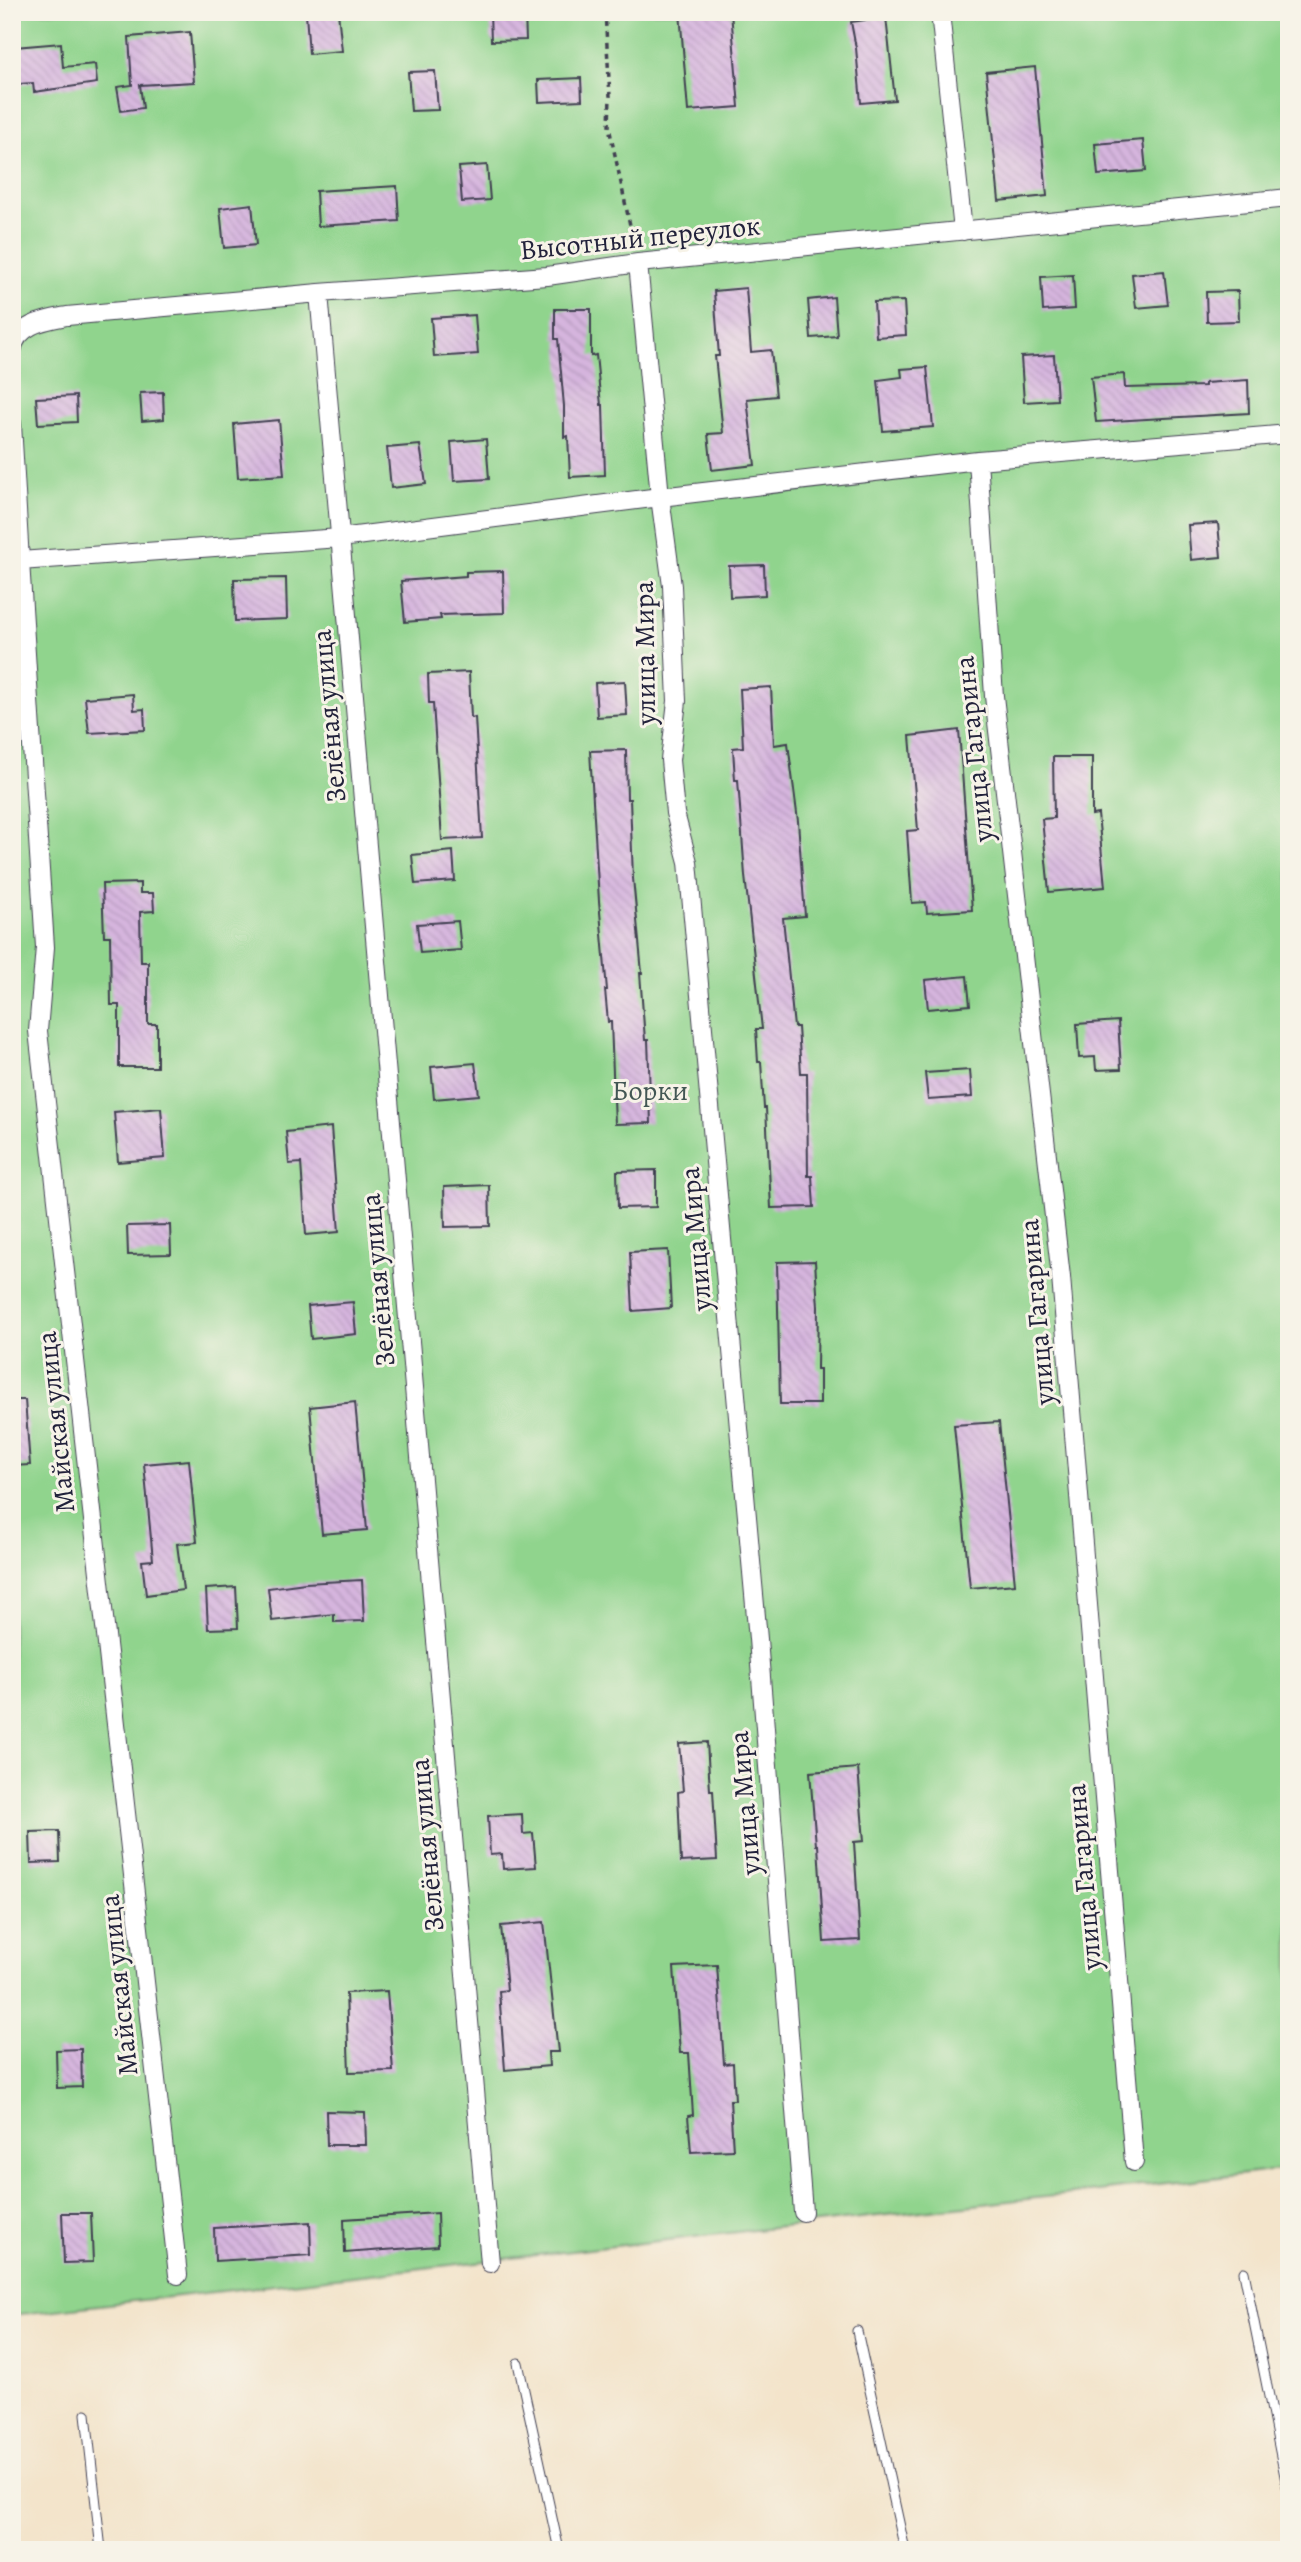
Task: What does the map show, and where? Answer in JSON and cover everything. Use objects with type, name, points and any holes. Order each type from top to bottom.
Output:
[{"type":"street","points":[[940,12],[963,231]]},
{"type":"street","name":"Высотный переулок","points":[[12,351],[13,345],[31,324],[67,316],[547,276],[638,263],[1288,198]]},
{"type":"street","points":[[1288,198],[1289,212]]},
{"type":"street","name":"улица Мира","points":[[638,263],[660,497],[672,586],[677,702],[670,760],[676,813],[688,862],[758,1639],[803,2211]]},
{"type":"street","name":"Зелёная улица","points":[[319,293],[490,2263]]},
{"type":"street","points":[[12,424],[16,562],[340,538],[978,460],[1289,434]]},
{"type":"street","name":"улица Гагарина","points":[[978,460],[994,696],[1061,1277],[1134,2162]]},
{"type":"street","name":"Майская улица","points":[[16,562],[45,947],[38,1031],[178,2274]]},
{"type":"lane","points":[[1244,2272],[1289,2496]]},
{"type":"lane","points":[[857,2331],[905,2550]]},
{"type":"lane","points":[[518,2363],[559,2550]]},
{"type":"lane","points":[[86,2414],[101,2550]]},
{"type":"path","points":[[605,12],[609,127],[638,263]]},
{"type":"green space","name":"Борки","points":[[12,12],[1289,12],[1289,2169],[12,2315]]},
{"type":"building","points":[[338,12],[342,51],[309,54],[306,14]]},
{"type":"building","points":[[490,12],[525,12],[526,40],[491,41]]},
{"type":"building","points":[[680,12],[731,12],[739,107],[688,111]]},
{"type":"building","points":[[886,17],[895,100],[861,103],[851,22]]},
{"type":"building","points":[[190,32],[194,82],[140,85],[143,108],[121,111],[117,87],[132,85],[129,37]]},
{"type":"building","points":[[61,43],[63,67],[95,64],[97,83],[34,92],[33,83],[18,84],[15,47]]},
{"type":"building","points":[[1035,67],[1047,196],[999,201],[986,72]]},
{"type":"building","points":[[435,71],[438,110],[411,111],[408,72]]},
{"type":"building","points":[[581,78],[582,100],[539,102],[538,80]]},
{"type":"building","points":[[1143,140],[1146,171],[1098,175],[1095,144]]},
{"type":"building","points":[[487,165],[490,200],[462,202],[459,167]]},
{"type":"building","points":[[397,186],[399,221],[318,226],[316,191]]},
{"type":"building","points":[[252,204],[256,245],[224,248],[220,208]]},
{"type":"building","points":[[1164,271],[1168,305],[1136,308],[1132,274]]},
{"type":"building","points":[[1073,275],[1075,309],[1043,311],[1041,277]]},
{"type":"building","points":[[746,288],[751,352],[771,350],[776,396],[747,399],[755,465],[712,470],[708,434],[723,433],[715,356],[719,356],[714,291]]},
{"type":"building","points":[[1238,291],[1239,321],[1207,322],[1206,292]]},
{"type":"building","points":[[834,297],[837,336],[811,338],[808,300]]},
{"type":"building","points":[[904,301],[906,335],[876,337],[874,302]]},
{"type":"building","points":[[555,309],[591,309],[591,356],[596,355],[603,405],[605,475],[570,477],[568,436],[564,437],[558,339],[555,339]]},
{"type":"building","points":[[475,315],[478,354],[434,357],[431,318]]},
{"type":"building","points":[[1054,355],[1057,400],[1024,402],[1021,357]]},
{"type":"building","points":[[927,367],[933,427],[883,431],[878,380],[902,377],[901,369]]},
{"type":"building","points":[[1124,374],[1125,388],[1205,386],[1205,383],[1248,380],[1249,413],[1096,422],[1091,377]]},
{"type":"building","points":[[163,392],[164,419],[142,421],[140,393]]},
{"type":"building","points":[[76,396],[77,422],[38,424],[36,398]]},
{"type":"building","points":[[279,420],[284,475],[238,478],[234,424]]},
{"type":"building","points":[[486,439],[489,479],[454,481],[451,442]]},
{"type":"building","points":[[420,445],[426,484],[391,488],[387,448]]},
{"type":"building","points":[[1218,523],[1221,557],[1191,560],[1188,525]]},
{"type":"building","points":[[764,565],[765,595],[730,597],[729,566]]},
{"type":"building","points":[[503,571],[504,613],[440,615],[441,619],[405,622],[401,581],[466,576],[466,572]]},
{"type":"building","points":[[286,578],[287,619],[235,621],[234,579]]},
{"type":"building","points":[[469,672],[471,718],[475,717],[482,838],[442,840],[433,703],[429,703],[428,674]]},
{"type":"building","points":[[625,681],[627,715],[597,717],[595,683]]},
{"type":"building","points":[[771,687],[774,745],[788,743],[798,821],[805,916],[783,918],[794,1027],[798,1027],[801,1073],[807,1073],[808,1176],[812,1176],[814,1207],[771,1208],[766,1108],[761,1062],[758,1062],[756,1029],[762,1029],[733,748],[743,747],[740,689]]},
{"type":"building","points":[[133,694],[134,710],[144,709],[145,730],[89,733],[85,698]]},
{"type":"building","points":[[959,730],[972,910],[927,913],[926,902],[912,903],[907,831],[918,830],[910,736]]},
{"type":"building","points":[[626,750],[627,799],[630,799],[645,1040],[648,1040],[651,1123],[615,1124],[611,1022],[608,1022],[605,990],[590,751]]},
{"type":"building","points":[[1053,757],[1092,757],[1092,815],[1098,814],[1105,887],[1049,892],[1042,819],[1054,818]]},
{"type":"building","points":[[453,851],[455,881],[415,884],[412,855]]},
{"type":"building","points":[[140,883],[140,893],[153,893],[154,911],[140,912],[141,962],[148,962],[148,1024],[157,1024],[157,1067],[119,1067],[119,1005],[111,1005],[110,936],[104,936],[102,884]]},
{"type":"building","points":[[458,921],[461,950],[420,953],[417,924]]},
{"type":"building","points":[[967,976],[970,1005],[928,1009],[925,980]]},
{"type":"building","points":[[1118,1021],[1121,1069],[1096,1070],[1095,1057],[1079,1058],[1077,1024]]},
{"type":"building","points":[[475,1063],[479,1095],[434,1099],[431,1067]]},
{"type":"building","points":[[970,1070],[972,1097],[928,1100],[925,1073]]},
{"type":"building","points":[[161,1108],[165,1158],[118,1162],[114,1112]]},
{"type":"building","points":[[331,1127],[339,1232],[306,1235],[301,1163],[289,1164],[286,1132]]},
{"type":"building","points":[[656,1170],[656,1207],[618,1208],[617,1171]]},
{"type":"building","points":[[489,1185],[490,1226],[445,1227],[444,1187]]},
{"type":"building","points":[[170,1225],[171,1254],[128,1255],[127,1226]]},
{"type":"building","points":[[668,1250],[671,1308],[633,1311],[630,1252]]},
{"type":"building","points":[[815,1261],[820,1404],[780,1404],[777,1262]]},
{"type":"building","points":[[353,1302],[356,1334],[311,1339],[308,1306]]},
{"type":"building","points":[[12,1400],[25,1400],[30,1465],[12,1466]]},
{"type":"building","points":[[355,1402],[367,1530],[322,1534],[310,1407]]},
{"type":"building","points":[[999,1422],[1015,1584],[970,1588],[954,1425]]},
{"type":"building","points":[[189,1460],[197,1542],[177,1544],[183,1590],[146,1595],[142,1561],[153,1560],[144,1464]]},
{"type":"building","points":[[362,1580],[364,1621],[334,1622],[334,1614],[272,1621],[268,1588]]},
{"type":"building","points":[[236,1587],[238,1628],[208,1629],[206,1589]]},
{"type":"building","points":[[707,1742],[717,1860],[681,1862],[678,1792],[683,1791],[679,1744]]},
{"type":"building","points":[[858,1768],[864,1841],[854,1842],[860,1940],[824,1942],[810,1772]]},
{"type":"building","points":[[522,1814],[523,1834],[533,1833],[536,1867],[503,1869],[502,1854],[490,1855],[488,1816]]},
{"type":"building","points":[[59,1831],[60,1862],[31,1863],[30,1832]]},
{"type":"building","points":[[544,1922],[558,2052],[548,2052],[549,2066],[505,2070],[499,1991],[507,1990],[501,1926]]},
{"type":"building","points":[[717,1965],[724,2064],[733,2063],[735,2100],[730,2100],[733,2150],[691,2152],[688,2116],[693,2115],[689,2053],[680,2053],[674,1967]]},
{"type":"building","points":[[387,1991],[393,2071],[349,2072],[346,1993]]},
{"type":"building","points":[[81,2049],[82,2087],[57,2088],[56,2050]]},
{"type":"building","points":[[326,2111],[365,2112],[366,2145],[327,2145]]},
{"type":"building","points":[[62,2213],[91,2213],[93,2262],[64,2263]]},
{"type":"building","points":[[437,2213],[438,2246],[345,2253],[344,2219]]},
{"type":"building","points":[[310,2222],[311,2255],[215,2261],[214,2228]]}]
